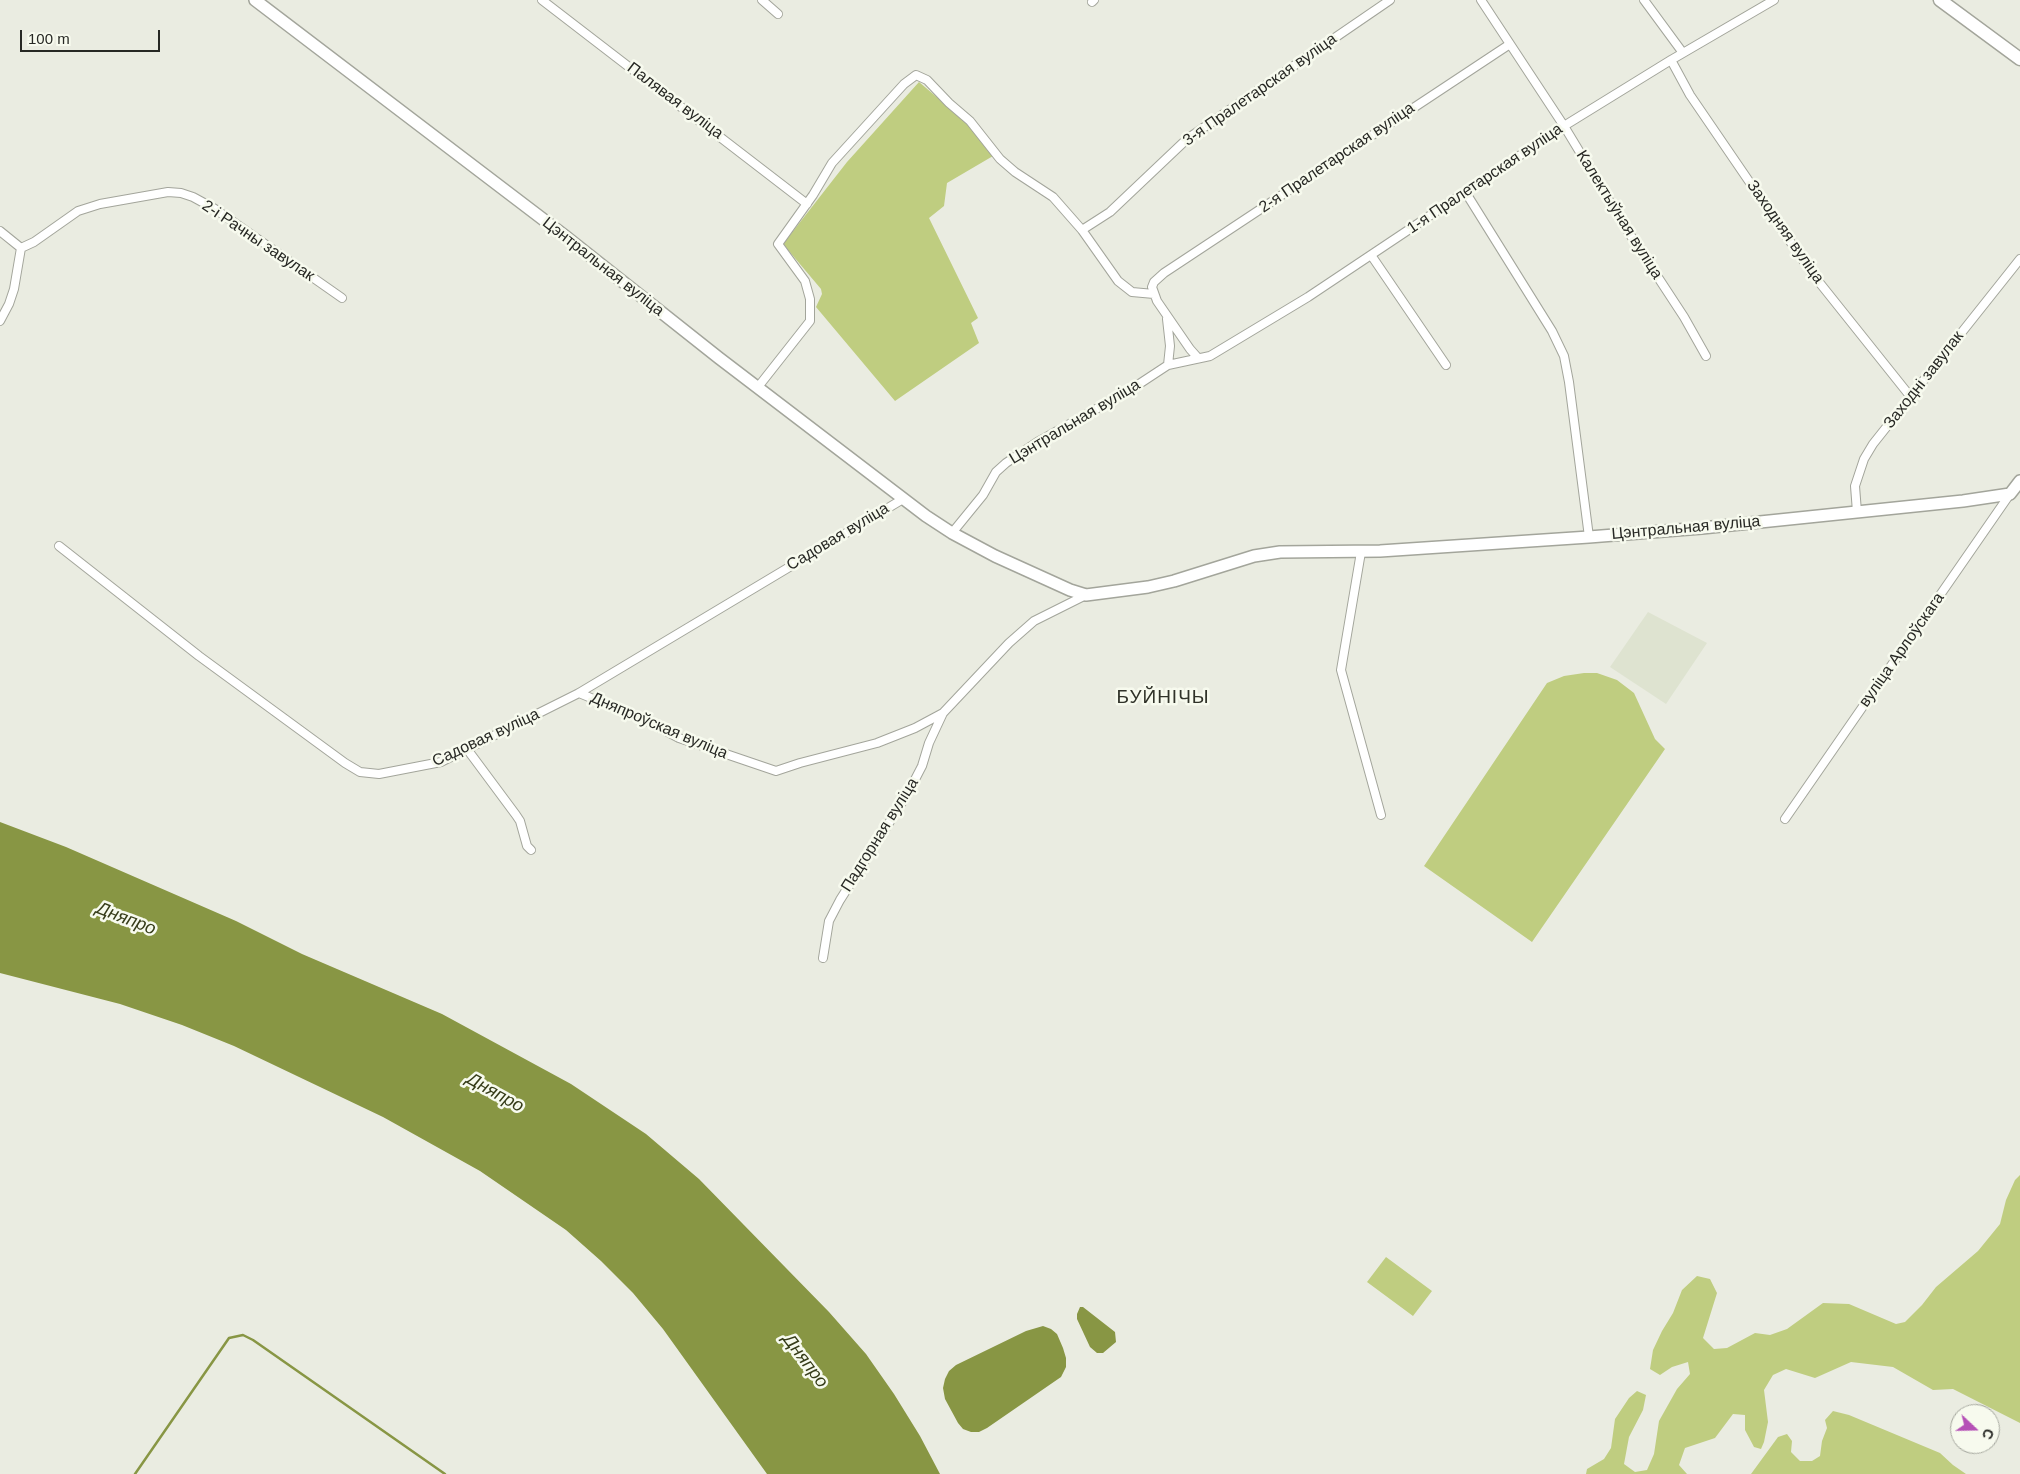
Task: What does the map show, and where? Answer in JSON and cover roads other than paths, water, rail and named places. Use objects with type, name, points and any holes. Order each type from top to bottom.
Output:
[{"type":"main road","points":[[1940,0],[2020,59]]},
{"type":"street","name":"Цэнтральная вуліца","points":[[255,0],[565,236],[902,499],[952,533],[1032,574],[1086,595],[1161,584],[1246,558],[1280,552],[1361,552],[1589,537],[1702,528],[1964,502],[2010,494]]},
{"type":"street","name":"Палявая вуліца","points":[[542,0],[807,204]]},
{"type":"street","points":[[762,0],[778,14]]},
{"type":"street","name":"3-я Пралетарская вуліца","points":[[1082,230],[1110,212],[1187,139],[1390,0]]},
{"type":"street","name":"Калектыўная вуліца","points":[[1481,0],[1564,126],[1627,230],[1684,317],[1706,356]]},
{"type":"street","points":[[1644,0],[1683,53]]},
{"type":"street","name":"1-я Пралетарская вуліца","points":[[1198,358],[1210,356],[1308,297],[1564,126],[1671,60],[1774,0]]},
{"type":"street","name":"2-я Пралетарская вуліца","points":[[1154,294],[1152,287],[1154,282],[1164,273],[1510,44]]},
{"type":"street","name":"Заходняя вуліца","points":[[1671,60],[1690,95],[1811,272],[1910,396]]},
{"type":"street","points":[[758,387],[810,321],[810,299],[805,281],[778,244],[807,204],[832,163],[904,84],[916,75],[927,80],[948,103],[970,121],[1000,159],[1015,172],[1053,197],[1082,230],[1118,281],[1132,292],[1154,294],[1190,350],[1198,358]]},
{"type":"street","name":"2-і Рачны завулак","points":[[21,248],[34,242],[78,210],[100,204],[168,192],[181,193],[193,197],[215,210],[342,298]]},
{"type":"street","points":[[1466,193],[1552,331],[1564,356],[1589,537]]},
{"type":"street","points":[[0,232],[21,248],[14,289],[0,321]]},
{"type":"street","points":[[1371,255],[1446,365]]},
{"type":"street","name":"Заходні завулак","points":[[1857,512],[1856,486],[1864,458],[1910,396],[2020,259]]},
{"type":"street","points":[[1166,315],[1170,339],[1168,366]]},
{"type":"street","name":"Цэнтральная вуліца","points":[[952,533],[983,495],[996,472],[1006,463],[1168,366],[1198,358]]},
{"type":"street","name":"вуліца Арлоўскага","points":[[1785,819],[2020,480]]},
{"type":"street","name":"Садовая вуліца","points":[[59,546],[199,656],[353,768],[366,774],[380,774],[441,762],[579,693],[902,499]]},
{"type":"street","points":[[1361,552],[1341,670],[1381,815]]},
{"type":"street","name":"Падгорная вуліца","points":[[768,770],[776,771],[877,743],[916,728],[943,713],[1009,643],[1034,622],[1086,595]]},
{"type":"street","name":"Дняпроўская вуліца","points":[[579,693],[649,722],[679,738],[768,770]]},
{"type":"street","name":"Падгорная вуліца","points":[[823,958],[829,921],[840,900],[908,794],[922,766],[929,743],[943,713]]},
{"type":"street","points":[[467,749],[520,821],[527,846],[531,850]]},
{"type":"water","name":"Дняпро","points":[[0,822],[66,847],[236,921],[302,954],[442,1014],[571,1084],[646,1134],[699,1179],[829,1312],[866,1354],[920,1436],[940,1474],[767,1474],[663,1329],[633,1293],[566,1230],[480,1171],[383,1117],[234,1046],[182,1025],[120,1004],[0,973]]},
{"type":"water","points":[[1080,1307],[1083,1307],[1115,1332],[1116,1342],[1103,1353],[1097,1353],[1090,1347],[1077,1319]]},
{"type":"water","points":[[1043,1326],[1057,1334],[1063,1348],[1066,1367],[1061,1377],[987,1428],[979,1432],[963,1429],[945,1399],[943,1388],[949,1371],[956,1365],[1026,1331]]},
{"type":"waterway","points":[[135,1474],[229,1338],[243,1335],[253,1340],[445,1474]]},
{"type":"district","name":"БУЙНІЧЫ","points":[[1163,698]]}]
